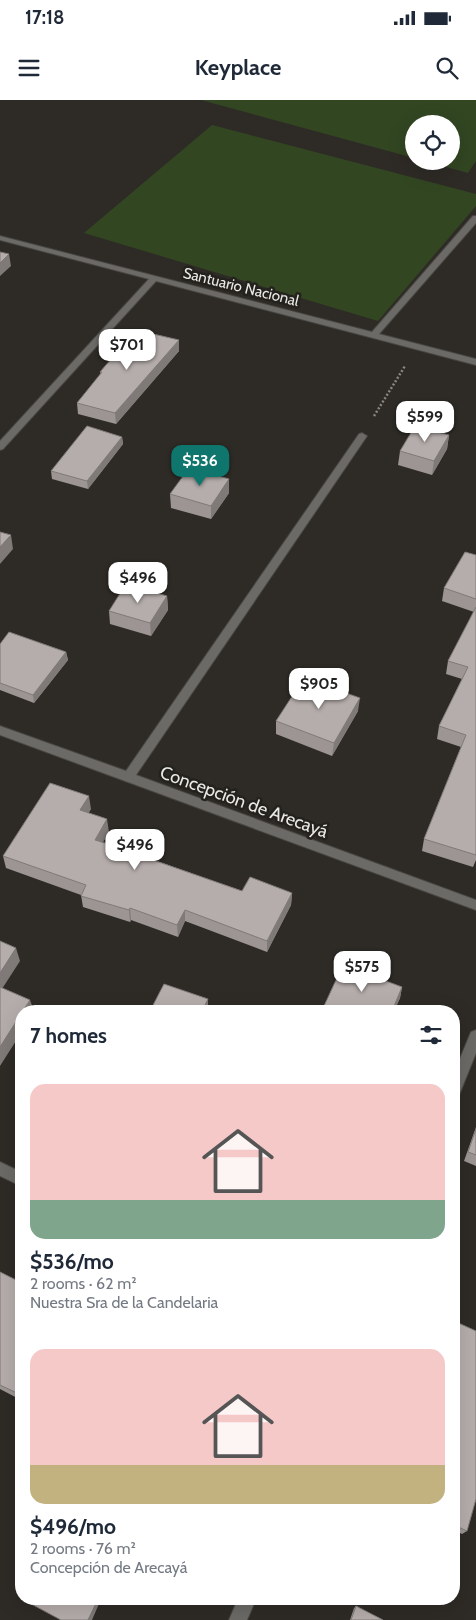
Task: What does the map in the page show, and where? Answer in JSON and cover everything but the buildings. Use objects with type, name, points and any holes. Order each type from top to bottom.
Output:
[{"type":"street","points":[[374,335],[476,218]]},
{"type":"street","name":"Santuario Nacional","points":[[0,238],[476,362]]},
{"type":"street","points":[[1,444],[154,279]]},
{"type":"street","points":[[128,778],[362,436]]},
{"type":"street","name":"Concepción de Arecayá","points":[[0,730],[476,905]]},
{"type":"street","points":[[460,1075],[476,1036]]},
{"type":"street","points":[[0,1169],[15,1176]]},
{"type":"street","points":[[238,1620],[244,1605]]},
{"type":"path","points":[[362,436],[417,346]]},
{"type":"green space","points":[[201,100],[476,100],[476,161],[468,173],[457,170],[460,170],[460,115],[405,115],[405,156]]},
{"type":"green space","points":[[212,125],[476,194],[476,206],[378,321],[84,233]]}]
